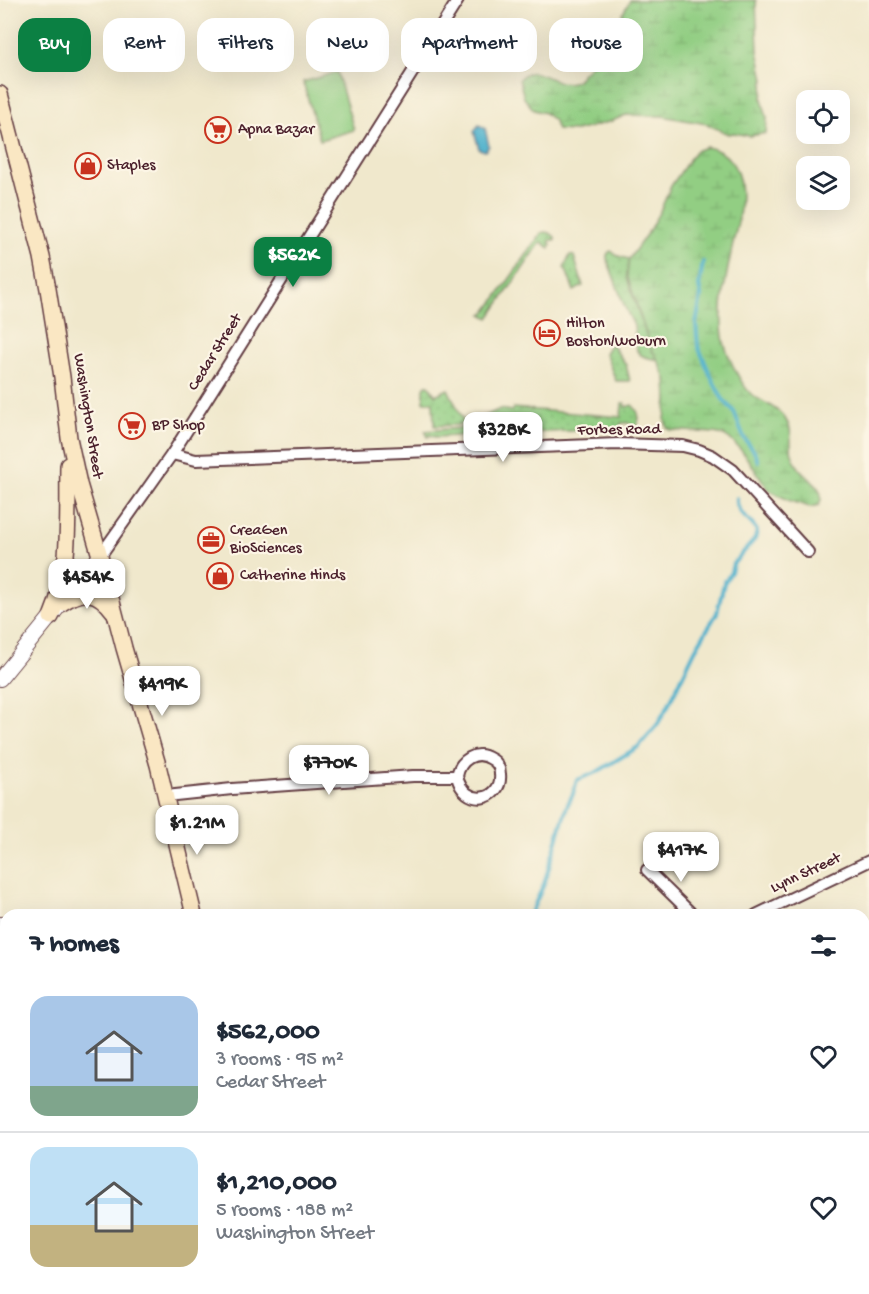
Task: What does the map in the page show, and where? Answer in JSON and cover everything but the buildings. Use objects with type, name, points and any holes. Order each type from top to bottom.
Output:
[{"type":"main road","name":"Washington Street","points":[[0,94],[46,278],[56,334],[69,438],[79,484],[166,796],[193,909]]},
{"type":"main road","points":[[51,617],[61,588],[66,559],[69,438]]},
{"type":"main road","points":[[62,603],[78,594],[90,594],[103,600],[114,612]]},
{"type":"street","name":"Cedar Street","points":[[0,679],[100,556],[172,454],[458,0]]},
{"type":"street","name":"Forbes Road","points":[[172,454],[196,460],[618,444],[683,446],[713,456],[733,470],[808,552]]},
{"type":"street","points":[[474,755],[481,755],[496,763],[501,780],[493,793],[484,798],[478,798],[465,793],[457,776],[461,764],[474,755]]},
{"type":"street","points":[[166,796],[413,776],[457,776]]},
{"type":"street","name":"Lynn Street","points":[[769,909],[869,861]]},
{"type":"street","points":[[647,870],[687,909]]},
{"type":"green space","points":[[630,0],[756,0],[758,51],[764,79],[762,99],[767,118],[766,133],[750,136],[728,134],[707,124],[662,116],[626,115],[576,131],[557,130],[554,121],[545,113],[534,110],[524,98],[519,79],[525,74],[532,73],[567,83],[576,81],[584,72],[643,72],[643,18],[620,18]]},
{"type":"green space","points":[[337,72],[354,130],[320,140],[303,82]]},
{"type":"green space","points":[[706,147],[726,156],[733,164],[740,183],[739,219],[722,303],[724,343],[742,383],[751,394],[777,410],[787,421],[794,458],[799,468],[819,489],[821,499],[819,505],[810,507],[788,500],[769,490],[742,451],[724,435],[667,428],[665,420],[666,379],[650,346],[627,275],[629,259],[648,232],[671,186],[695,151]]},
{"type":"green space","points":[[546,232],[555,237],[555,240],[549,242],[550,248],[541,242],[489,318],[482,314],[487,311],[541,233]]},
{"type":"green space","points":[[611,251],[629,259],[627,275],[629,284],[650,346],[658,360],[644,356],[637,351],[634,326],[607,259]]},
{"type":"green space","points":[[570,255],[574,256],[583,286],[574,291],[564,268]]},
{"type":"green space","points":[[611,343],[626,365],[630,381],[616,381],[605,353]]},
{"type":"green space","points":[[426,385],[429,385],[435,395],[448,389],[464,422],[458,425],[434,426],[433,402],[424,402]]},
{"type":"green space","points":[[622,403],[625,403],[626,407],[632,405],[637,411],[639,420],[634,429],[630,423],[621,423],[620,429],[435,437],[430,435],[428,437],[425,431],[460,428],[500,409],[512,411],[513,408],[621,417]]},
{"type":"water","points":[[479,125],[485,128],[489,146],[485,151],[479,149],[474,131]]},
{"type":"waterway","points":[[703,262],[699,286],[701,296],[696,324],[698,346],[712,379],[722,398],[734,412],[744,438],[758,461]]},
{"type":"waterway","points":[[533,909],[544,884],[577,780],[597,772],[638,747],[657,725],[695,650],[717,613],[724,583],[733,564],[755,539],[757,531],[738,508],[737,498]]},
{"type":"place","name":"Apna Bazar","points":[[218,130]]},
{"type":"place","name":"Staples","points":[[88,166]]},
{"type":"place","name":"Hilton Boston/Woburn","points":[[547,333]]},
{"type":"place","name":"BP Shop","points":[[132,426]]},
{"type":"place","name":"CreaGen BioSciences","points":[[211,540]]},
{"type":"place","name":"Catherine Hinds","points":[[220,576]]}]
